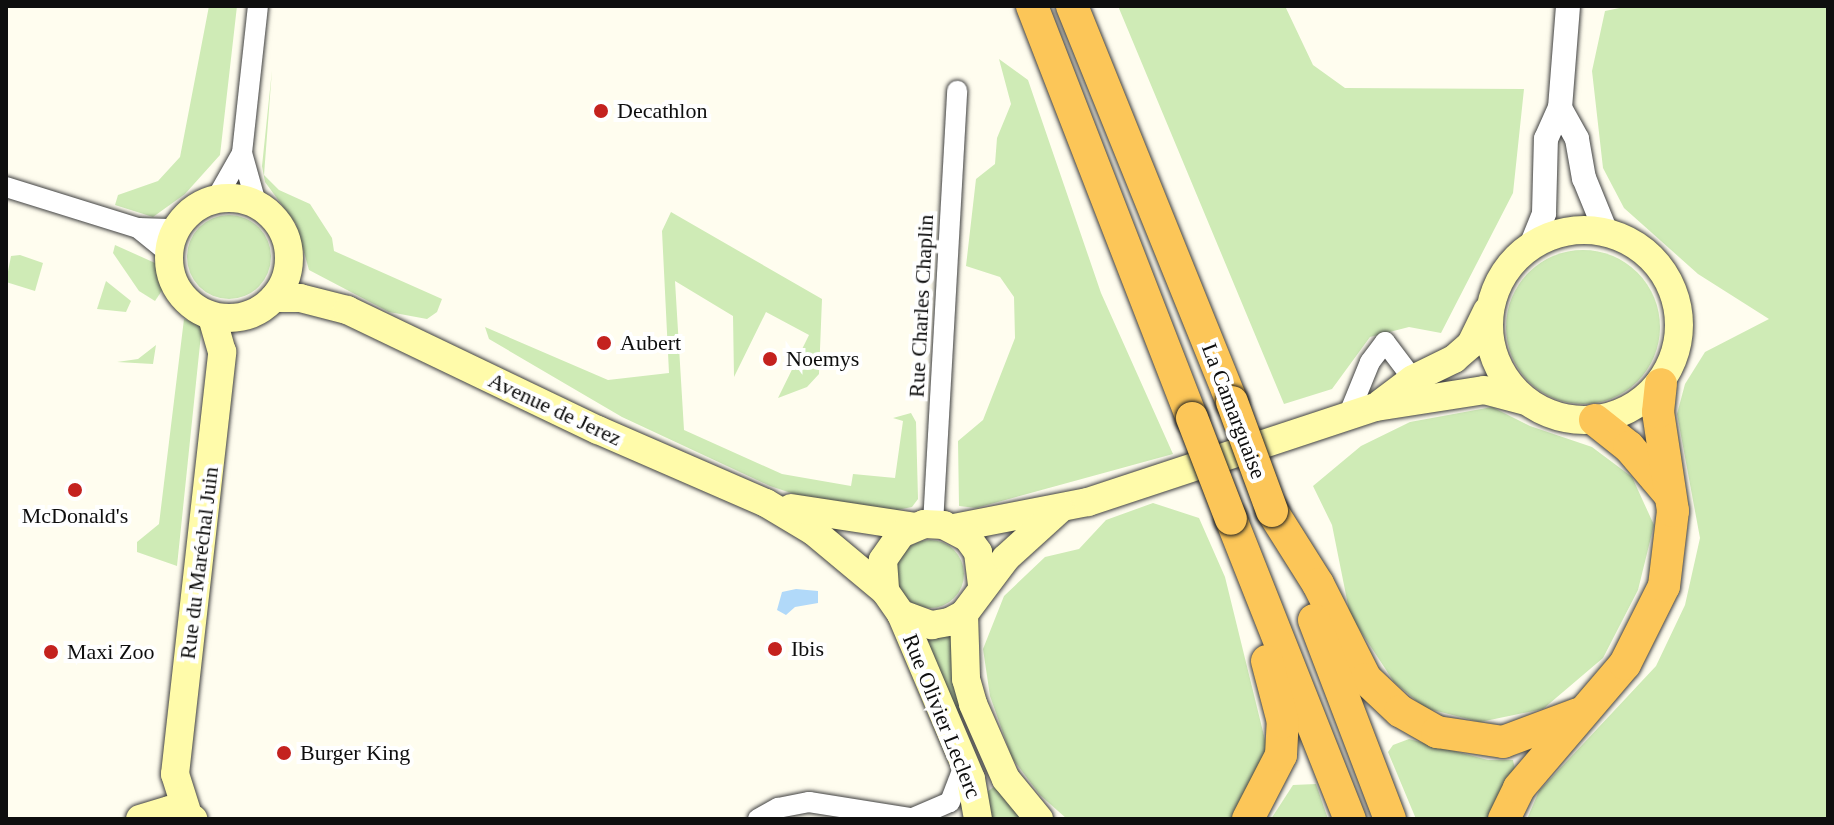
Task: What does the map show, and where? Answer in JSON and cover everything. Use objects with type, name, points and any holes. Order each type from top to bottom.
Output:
[{"type":"highway","name":"La Camarguaise","points":[[1032,6],[1350,819]]},
{"type":"highway","name":"La Camarguaise","points":[[1072,6],[1232,402],[1390,819]]},
{"type":"highway","points":[[1504,819],[1519,788],[1625,664],[1656,607],[1672,551],[1669,494],[1658,412],[1661,384]]},
{"type":"highway","points":[[1595,420],[1629,447],[1669,494]]},
{"type":"highway","points":[[1272,511],[1318,584],[1366,679],[1400,711],[1437,732],[1503,742],[1581,712]]},
{"type":"highway","points":[[1231,519],[1238,576],[1277,687],[1283,722],[1273,778],[1248,819]]},
{"type":"main road","points":[[216,199],[256,203],[283,229],[290,265],[274,298],[246,316],[212,316],[181,293],[173,241],[193,209],[216,199]]},
{"type":"main road","points":[[982,585],[978,552],[934,526],[890,546],[883,560],[893,603],[932,625],[964,614],[982,585],[1060,510],[1376,407],[1484,390],[1526,401],[1547,413],[1595,420],[1620,414],[1661,384],[1675,356],[1680,324],[1674,293],[1659,265],[1635,244],[1606,232],[1580,230],[1531,246],[1500,281],[1471,344],[1454,359],[1413,379],[1376,407]]},
{"type":"main road","name":"Avenue de Jerez","points":[[290,265],[347,310]]},
{"type":"main road","name":"Avenue de Jerez","points":[[274,298],[300,298],[347,310],[766,503],[813,531],[893,603]]},
{"type":"main road","points":[[1491,303],[1489,330],[1494,357],[1507,382],[1526,401]]},
{"type":"main road","name":"Rue du Maréchal Juin","points":[[190,817],[175,774],[222,352],[212,316]]},
{"type":"main road","name":"Rue du Maréchal Juin","points":[[222,352],[246,316]]},
{"type":"main road","name":"Avenue de Jerez","points":[[766,503],[827,516],[934,526],[1060,510]]},
{"type":"main road","name":"Rue Olivier Leclerc","points":[[893,603],[965,763],[978,819]]},
{"type":"main road","name":"Rue Olivier Leclerc","points":[[964,614],[966,679],[973,704],[1006,779],[1039,819]]},
{"type":"main road","name":"Rue du Maréchal Juin","points":[[145,816],[175,774]]},
{"type":"main road","points":[[145,816],[170,810],[190,817]]},
{"type":"street","points":[[256,203],[242,153],[258,6]]},
{"type":"street","points":[[1531,246],[1548,188],[1546,139],[1560,108],[1568,6]]},
{"type":"street","name":"Rue Charles Chaplin","points":[[934,526],[957,91]]},
{"type":"street","points":[[1560,108],[1577,139],[1584,178],[1606,232]]},
{"type":"street","points":[[216,199],[242,153]]},
{"type":"street","points":[[6,187],[173,241]]},
{"type":"street","points":[[1348,416],[1370,362],[1385,342],[1413,379]]},
{"type":"street","points":[[758,819],[778,808],[809,802],[914,819],[950,802],[965,763]]},
{"type":"green space","points":[[209,6],[237,6],[220,155],[185,194],[153,217],[115,205],[118,195],[158,181],[180,157]]},
{"type":"green space","points":[[1118,6],[1285,6],[1313,65],[1345,88],[1524,89],[1513,193],[1441,333],[1409,327],[1370,337],[1332,389],[1284,404]]},
{"type":"green space","points":[[1629,6],[1828,6],[1828,819],[1527,819],[1539,791],[1656,666],[1685,605],[1700,538],[1677,414],[1685,384],[1705,352],[1769,319],[1698,274],[1624,208],[1603,168],[1592,71],[1605,11]]},
{"type":"green space","points":[[999,59],[1028,80],[1101,293],[1173,454],[976,508],[959,506],[958,441],[983,420],[1015,338],[1014,297],[1000,277],[966,266],[976,179],[995,164],[997,138],[1011,104]]},
{"type":"green space","points":[[272,70],[264,175],[279,190],[310,204],[332,238],[334,251],[442,299],[437,312],[427,319],[389,312],[309,270],[296,224],[265,182],[262,166]]},
{"type":"green space","points":[[671,212],[822,299],[819,374],[807,387],[778,398],[809,335],[766,312],[734,377],[733,316],[675,281],[684,430],[782,474],[851,486],[853,474],[895,478],[903,421],[893,418],[911,413],[916,422],[918,499],[912,507],[897,510],[815,501],[770,486],[622,417],[489,339],[485,327],[608,380],[669,373],[662,231]]},
{"type":"green space","points":[[229,215],[245,218],[259,227],[268,241],[271,257],[268,273],[259,287],[245,296],[229,299],[213,296],[199,287],[190,273],[187,257],[190,241],[199,227],[213,218]]},
{"type":"green space","points":[[115,245],[164,267],[163,289],[155,301],[139,291],[113,253]]},
{"type":"green space","points":[[1583,250],[1613,256],[1638,272],[1654,297],[1660,327],[1654,357],[1638,382],[1613,398],[1583,404],[1553,398],[1528,382],[1512,357],[1506,327],[1512,297],[1528,272],[1553,256]]},
{"type":"green space","points":[[20,255],[43,263],[35,291],[6,282],[11,256]]},
{"type":"green space","points":[[106,281],[131,301],[126,312],[97,309]]},
{"type":"green space","points":[[184,319],[202,325],[177,566],[137,552],[137,542],[159,524]]},
{"type":"green space","points":[[156,345],[153,364],[117,362],[138,359]]},
{"type":"green space","points":[[1492,407],[1530,426],[1592,447],[1632,477],[1654,525],[1638,590],[1603,658],[1543,709],[1480,722],[1425,708],[1394,682],[1350,615],[1332,525],[1313,486],[1361,446],[1410,422]]},
{"type":"green space","points":[[1153,503],[1199,518],[1225,577],[1267,748],[1257,789],[1231,819],[1067,819],[1040,795],[1012,758],[990,696],[983,649],[1004,596],[1045,557],[1079,549],[1106,520]]},
{"type":"green space","points":[[930,540],[954,550],[964,574],[954,598],[930,608],[906,598],[896,574],[906,550]]},
{"type":"green space","points":[[956,634],[963,713],[959,723],[923,640]]},
{"type":"green space","points":[[1409,739],[1488,760],[1513,760],[1515,769],[1487,819],[1416,819],[1388,752],[1393,745]]},
{"type":"green space","points":[[1316,784],[1328,819],[1271,819],[1293,785]]},
{"type":"green space","points":[[995,786],[1021,819],[992,819],[987,792]]},
{"type":"water","points":[[796,589],[818,591],[818,603],[795,607],[786,615],[777,610],[782,592]]},
{"type":"place","name":"Decathlon","points":[[601,111]]},
{"type":"place","name":"Aubert","points":[[604,343]]},
{"type":"place","name":"Noemys","points":[[770,359]]},
{"type":"place","name":"McDonald's","points":[[75,490]]},
{"type":"place","name":"Ibis","points":[[775,649]]},
{"type":"place","name":"Maxi Zoo","points":[[51,652]]},
{"type":"place","name":"Burger King","points":[[284,753]]}]
